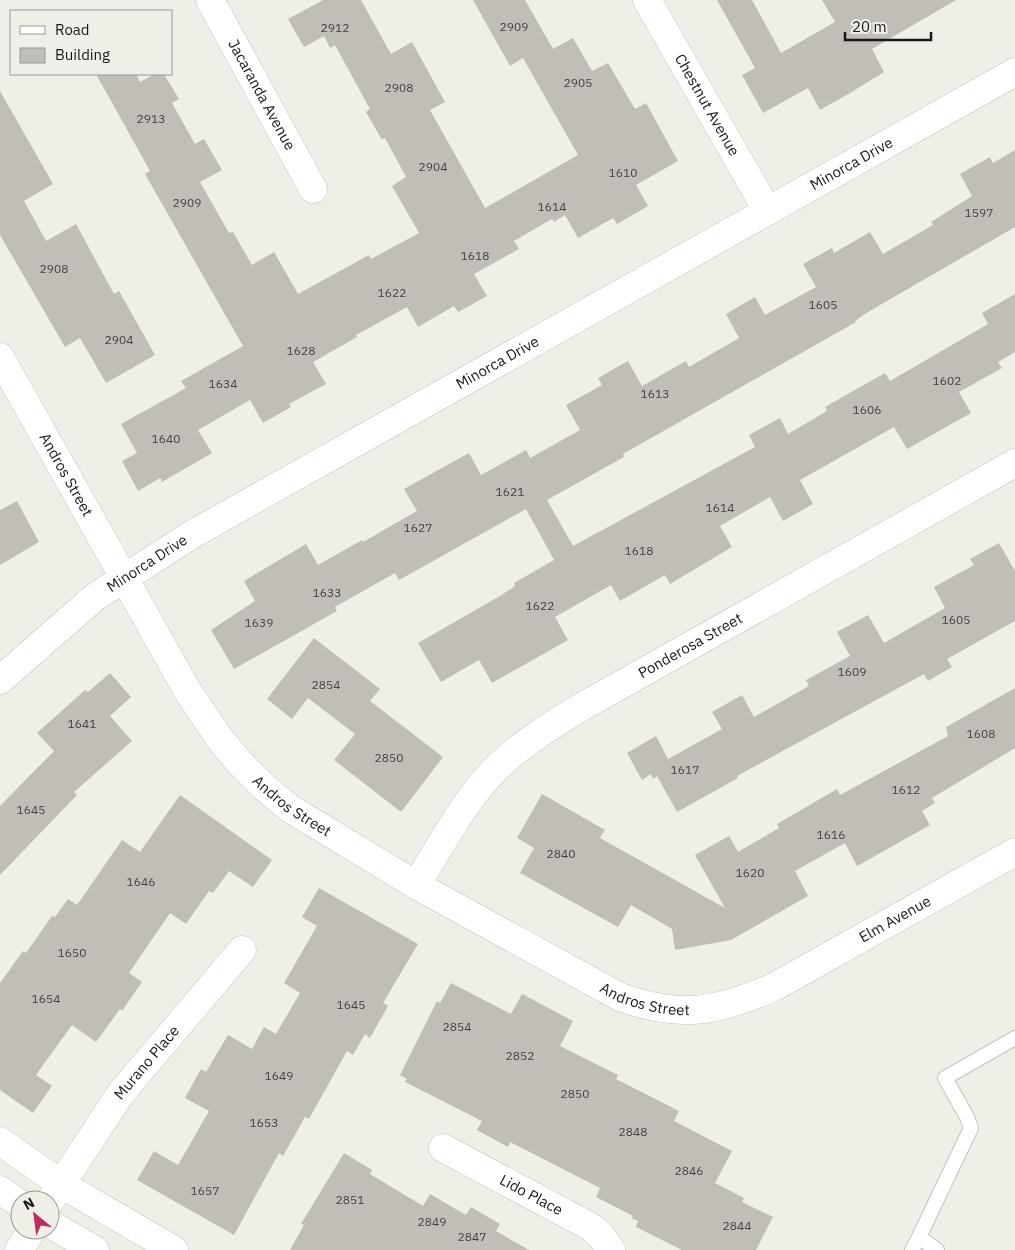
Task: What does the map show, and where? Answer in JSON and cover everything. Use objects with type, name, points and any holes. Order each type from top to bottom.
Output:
[{"type":"street","name":"Jacaranda Avenue","points":[[210,0],[313,188]]},
{"type":"street","name":"Chestnut Avenue","points":[[648,0],[767,210]]},
{"type":"street","name":"Minorca Drive","points":[[0,680],[68,620],[122,578],[191,534],[1015,72]]},
{"type":"street","name":"Andros Street","points":[[0,358],[122,578],[187,690],[220,740],[239,762],[289,808],[416,886],[620,997],[644,1006],[689,1012],[710,1009],[731,1004],[774,987]]},
{"type":"street","name":"Ponderosa Street","points":[[416,886],[465,806],[482,784],[503,762],[526,743],[585,705],[1015,463]]},
{"type":"street","name":"Elm Avenue","points":[[774,987],[1015,852]]},
{"type":"street","name":"Murano Place","points":[[56,1190],[121,1093],[242,950]]},
{"type":"street","points":[[0,1141],[53,1190]]},
{"type":"street","name":"Lido Place","points":[[444,1148],[591,1226],[611,1250]]},
{"type":"street","points":[[60,1194],[174,1250]]},
{"type":"street","points":[[60,1230],[95,1250]]},
{"type":"lane","points":[[912,1250],[971,1128],[967,1117],[945,1078],[1015,1038]]},
{"type":"lane","points":[[919,1237],[937,1250]]},
{"type":"building","points":[[323,0],[361,0],[391,54],[412,42],[445,102],[430,110],[485,208],[578,155],[523,58],[510,66],[473,0],[525,0],[553,49],[573,38],[592,71],[608,63],[635,109],[646,103],[678,161],[636,185],[648,206],[617,224],[613,218],[578,238],[565,215],[554,222],[552,219],[514,241],[519,249],[474,274],[487,296],[458,312],[454,306],[418,327],[407,307],[356,335],[357,337],[313,362],[326,384],[289,404],[291,407],[263,423],[250,400],[198,430],[212,453],[162,482],[160,478],[138,491],[122,461],[137,453],[121,424],[186,388],[181,381],[243,346],[145,174],[150,171],[97,75],[136,75],[140,82],[153,75],[165,75],[179,99],[172,103],[195,144],[204,139],[222,170],[200,182],[229,233],[233,232],[252,265],[274,252],[298,294],[369,255],[371,259],[419,233],[392,186],[406,177],[385,138],[382,140],[366,112],[370,109],[335,45],[330,48],[324,36],[304,47],[288,19]]},
{"type":"building","points":[[717,0],[752,0],[781,53],[835,22],[822,0],[956,0],[872,49],[884,72],[850,93],[820,110],[808,88],[763,113],[742,75],[755,68]]},
{"type":"building","points":[[0,91],[53,184],[24,201],[46,241],[76,224],[114,294],[119,291],[155,355],[106,383],[80,338],[65,347],[0,235]]},
{"type":"building","points":[[1015,150],[1015,227],[868,312],[856,322],[623,454],[624,457],[547,500],[573,546],[755,447],[749,435],[780,418],[788,434],[827,411],[825,407],[885,373],[890,381],[988,324],[982,313],[1015,294],[1015,352],[998,362],[1002,368],[959,392],[971,413],[907,449],[894,427],[800,480],[813,504],[783,521],[770,497],[720,526],[732,547],[670,584],[665,575],[620,601],[611,585],[555,617],[568,640],[492,683],[479,660],[441,682],[418,643],[500,596],[515,586],[514,583],[554,560],[526,509],[399,580],[395,573],[335,607],[337,611],[234,669],[211,630],[255,601],[244,581],[306,544],[318,565],[362,540],[363,542],[417,511],[404,489],[469,453],[481,475],[526,450],[530,458],[580,430],[566,405],[602,385],[598,378],[628,361],[642,386],[686,361],[689,367],[739,338],[726,314],[755,297],[765,315],[816,287],[803,264],[832,248],[834,253],[870,232],[883,254],[933,225],[931,222],[972,196],[960,174],[990,157],[993,163]]},
{"type":"building","points":[[17,501],[39,542],[0,565],[0,510]]},
{"type":"building","points":[[999,543],[1015,571],[1015,621],[947,659],[952,667],[928,681],[924,674],[737,776],[738,778],[677,812],[657,776],[653,779],[651,774],[642,780],[627,753],[656,736],[668,759],[722,729],[712,712],[742,695],[754,717],[809,686],[806,680],[850,656],[837,632],[868,615],[884,643],[945,608],[934,587],[974,565],[970,559]]},
{"type":"building","points":[[314,638],[380,689],[370,701],[443,757],[401,812],[334,760],[355,734],[308,698],[292,719],[267,699]]},
{"type":"building","points":[[110,673],[131,697],[110,716],[132,741],[74,792],[77,795],[0,875],[0,806],[54,751],[37,733],[85,690],[88,692]]},
{"type":"building","points":[[1015,688],[1015,748],[932,798],[935,803],[922,811],[930,825],[857,866],[845,843],[795,871],[808,896],[731,940],[675,950],[672,929],[631,905],[618,927],[520,873],[534,848],[517,838],[542,794],[605,830],[600,838],[725,908],[695,855],[729,836],[738,852],[779,828],[777,824],[837,789],[840,795],[948,736],[946,727]]},
{"type":"building","points":[[180,795],[272,860],[253,887],[229,871],[213,893],[209,891],[186,924],[170,913],[129,973],[142,982],[122,1011],[120,1009],[96,1042],[72,1025],[36,1075],[52,1086],[33,1113],[0,1090],[0,983],[23,951],[26,953],[52,916],[55,917],[68,899],[77,905],[122,840],[140,852]]},
{"type":"building","points":[[319,888],[418,944],[383,1003],[388,1006],[370,1038],[365,1034],[353,1055],[347,1051],[309,1119],[305,1117],[283,1156],[279,1153],[234,1235],[137,1180],[154,1151],[178,1165],[209,1111],[185,1098],[201,1069],[206,1072],[228,1035],[252,1049],[264,1027],[276,1034],[300,993],[284,983],[317,926],[302,917]]},
{"type":"building","points":[[451,983],[511,1014],[522,994],[573,1021],[560,1046],[618,1075],[616,1079],[679,1111],[674,1121],[732,1151],[715,1183],[744,1198],[742,1202],[773,1217],[756,1250],[682,1250],[636,1227],[638,1221],[631,1218],[633,1216],[596,1197],[600,1188],[510,1142],[508,1147],[477,1130],[482,1121],[405,1082],[407,1079],[400,1075],[437,1001],[440,1003]]},
{"type":"building","points":[[344,1153],[372,1170],[370,1174],[423,1206],[430,1194],[466,1215],[471,1207],[500,1224],[496,1231],[529,1250],[290,1250],[304,1225],[301,1224]]}]
